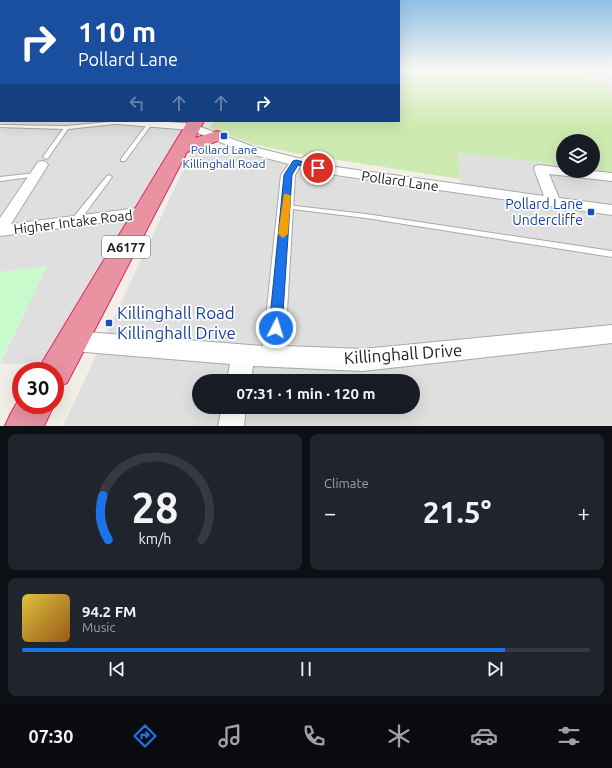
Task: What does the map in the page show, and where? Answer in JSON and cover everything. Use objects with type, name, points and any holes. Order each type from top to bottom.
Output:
[{"type":"highway","name":"A6177","points":[[61,362],[195,124]]},
{"type":"highway","points":[[180,149],[217,136]]},
{"type":"highway","points":[[24,426],[31,414]]},
{"type":"street","name":"Pollard Lane","points":[[131,122],[150,124],[195,124],[217,136],[250,150],[296,163],[360,176],[612,210]]},
{"type":"street","points":[[273,356],[288,175],[296,163]]},
{"type":"street","points":[[0,230],[41,166]]},
{"type":"street","points":[[554,202],[540,169],[612,177]]},
{"type":"street","name":"Higher Intake Road","points":[[0,230],[146,212]]},
{"type":"street","name":"Killinghall Drive","points":[[73,341],[243,355],[363,360],[612,334]]},
{"type":"street","points":[[240,374],[243,355]]},
{"type":"street","points":[[231,426],[233,414]]},
{"type":"lane","points":[[0,126],[66,128],[114,122]]},
{"type":"lane","points":[[123,160],[150,124]]},
{"type":"lane","points":[[0,179],[41,166],[66,128]]},
{"type":"lane","points":[[296,163],[312,154]]},
{"type":"lane","points":[[75,221],[109,177]]},
{"type":"lane","points":[[286,206],[366,216],[612,254]]},
{"type":"shaded area","points":[[604,89],[612,89],[612,95]]},
{"type":"shaded area","points":[[0,122],[189,122],[46,362],[12,362],[12,364],[0,364],[47,266],[0,272]]},
{"type":"shaded area","points":[[210,145],[338,177],[466,193],[460,179],[458,153],[556,164],[556,178],[600,178],[600,170],[612,171],[612,426],[63,426],[194,147]]},
{"type":"green space","points":[[400,89],[604,89],[612,94],[612,171],[600,170],[600,134],[556,134],[556,164],[458,153],[460,179],[300,154],[252,144],[210,128],[213,122],[400,122]]},
{"type":"green space","points":[[47,266],[0,362],[0,272]]},
{"type":"slow traffic","points":[[283,234],[287,196]]},
{"type":"place","name":"Pollard Lane Killinghall Road","points":[[224,136]]},
{"type":"place","name":"Pollard Lane Undercliffe","points":[[591,212]]},
{"type":"place","name":"Killinghall Road Killinghall Drive","points":[[109,323]]},
{"type":"route","points":[[276,328],[288,175],[296,163],[318,168]]}]
